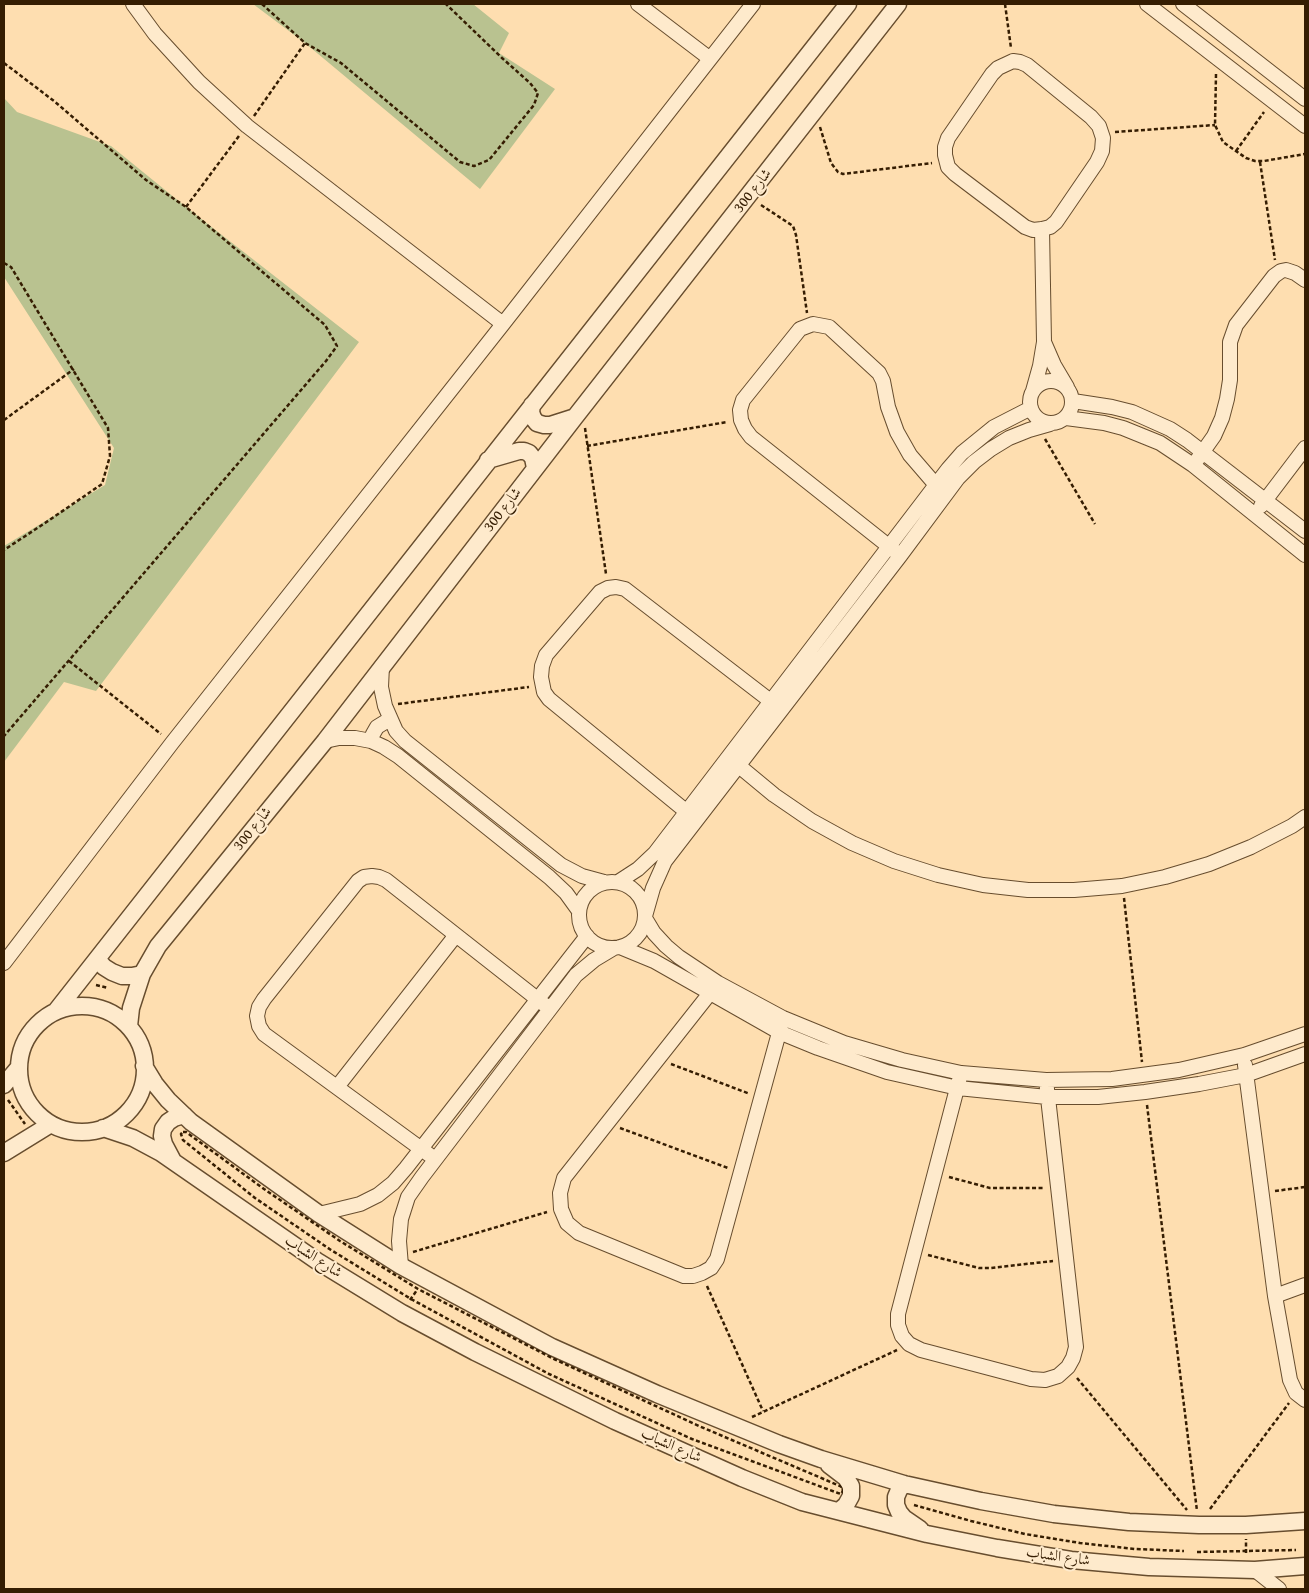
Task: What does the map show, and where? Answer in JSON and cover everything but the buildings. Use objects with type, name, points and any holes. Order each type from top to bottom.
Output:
[{"type":"street","points":[[134,4],[156,34],[199,82],[247,126],[503,324]]},
{"type":"street","points":[[638,4],[709,58]]},
{"type":"street","points":[[4,963],[172,743],[753,4]]},
{"type":"street","points":[[56,1011],[848,4]]},
{"type":"street","name":"شارع 300","points":[[129,1026],[131,1008],[142,974],[158,946],[325,741],[535,468],[898,4]]},
{"type":"street","points":[[1147,4],[1305,126]]},
{"type":"street","points":[[1183,4],[1305,99]]},
{"type":"street","points":[[1013,62],[1027,65],[1091,117],[1099,126],[1103,138],[1102,151],[1097,162],[1056,222],[1042,229],[1033,230],[1018,223],[955,174],[948,167],[946,161],[944,147],[948,138],[992,74],[998,68],[1013,62]]},
{"type":"street","points":[[1260,91],[1272,73]]},
{"type":"street","points":[[1042,229],[1044,342],[1040,366],[1030,399],[1030,408],[1034,416],[1044,426]]},
{"type":"street","points":[[1193,465],[1203,453],[1218,427],[1227,400],[1230,380],[1230,342],[1236,325],[1277,274],[1286,270],[1295,273],[1305,280]]},
{"type":"street","points":[[900,556],[751,436],[741,420],[740,410],[743,400],[800,329],[808,325],[818,324],[828,327],[879,373],[897,432],[910,455],[941,490]]},
{"type":"street","points":[[400,1261],[401,1219],[408,1197],[435,1159],[576,976],[594,960],[617,947],[628,944],[640,933],[653,888],[665,861],[692,816],[776,706],[889,547],[941,490],[958,478],[991,449],[1009,438],[1059,422],[1070,413],[1073,401],[1071,394],[1054,365],[1044,342]]},
{"type":"street","points":[[1033,391],[1045,382],[1053,381],[1067,387]]},
{"type":"street","points":[[1073,401],[1112,407],[1151,420],[1170,429],[1305,531]]},
{"type":"street","points":[[532,405],[531,412],[533,418],[538,423],[544,425],[550,425],[579,412]]},
{"type":"street","points":[[1030,408],[994,427],[958,458],[941,490],[900,556],[776,706],[739,766],[647,861],[628,876],[596,885],[584,896],[579,912],[582,928],[587,936],[599,945],[617,947],[654,961],[782,1018],[844,1043],[902,1060],[962,1072],[1046,1080],[1112,1079],[1179,1070],[1244,1055],[1305,1034]]},
{"type":"street","points":[[1066,418],[1104,422],[1160,443],[1193,465],[1305,555]]},
{"type":"street","points":[[1254,514],[1305,448]]},
{"type":"street","points":[[488,460],[524,451],[533,458],[535,468]]},
{"type":"street","points":[[692,816],[549,699],[542,685],[541,677],[546,655],[600,592],[616,587],[625,589],[776,706]]},
{"type":"street","points":[[382,666],[381,687],[387,713],[396,731],[405,741],[561,865],[582,876],[632,888],[638,894],[645,908],[645,917],[654,933],[666,946],[714,988],[779,1032],[869,1067],[922,1081],[958,1088],[1047,1097],[1098,1096],[1145,1092],[1199,1084],[1246,1075],[1305,1054]]},
{"type":"street","points":[[371,742],[373,734],[383,722],[387,713]]},
{"type":"street","points":[[325,741],[347,738],[371,742],[384,747],[398,756],[549,877],[566,893],[579,912]]},
{"type":"street","points":[[739,766],[774,795],[812,821],[852,844],[894,862],[938,875],[983,885],[1028,890],[1074,890],[1122,886],[1165,877],[1209,864],[1251,847],[1292,826],[1305,817]]},
{"type":"street","points":[[435,1159],[264,1034],[259,1026],[257,1016],[259,1007],[264,999],[358,881],[364,877],[372,876],[386,880],[550,1009]]},
{"type":"street","points":[[336,1087],[456,935]]},
{"type":"street","points":[[319,1214],[360,1204],[378,1195],[393,1183],[587,936]]},
{"type":"street","points":[[97,959],[104,967],[117,974],[132,976],[142,974]]},
{"type":"street","points":[[714,988],[564,1178],[560,1193],[561,1208],[567,1222],[579,1233],[684,1276],[693,1276],[711,1268],[717,1259],[782,1018]]},
{"type":"street","points":[[70,1006],[86,1006],[101,1009],[115,1015],[129,1026],[142,1051],[144,1066],[143,1082],[138,1097],[129,1110],[103,1128],[76,1132],[51,1124],[37,1113],[27,1100],[21,1084],[19,1067],[21,1053],[30,1034],[44,1018],[70,1006]]},
{"type":"street","points":[[1244,1055],[1275,1296],[1290,1380],[1301,1397]]},
{"type":"street","points":[[144,1066],[168,1100],[184,1115],[319,1214],[400,1261],[424,1278],[552,1347],[734,1426],[821,1459],[904,1484],[981,1502],[1054,1514],[1128,1522],[1246,1525],[1305,1521]]},
{"type":"street","points":[[4,1085],[19,1067]]},
{"type":"street","points":[[962,1072],[898,1314],[898,1325],[902,1336],[910,1344],[921,1350],[1031,1379],[1045,1380],[1058,1376],[1068,1367],[1076,1348],[1046,1080]]},
{"type":"street","points":[[174,1162],[164,1144],[163,1129],[174,1118],[184,1115]]},
{"type":"street","points":[[4,1153],[51,1124]]},
{"type":"street","name":"شارع الشباب","points":[[103,1128],[118,1132],[147,1145],[317,1261],[402,1313],[615,1421],[742,1478],[802,1502],[927,1534],[1071,1560],[1149,1567],[1251,1570],[1305,1566]]},
{"type":"street","points":[[1275,1296],[1305,1285]]},
{"type":"street","points":[[821,1459],[846,1478],[851,1486],[851,1496],[846,1505],[838,1511]]},
{"type":"street","points":[[904,1484],[896,1497],[896,1505],[899,1512],[904,1518],[927,1534]]},
{"type":"street","points":[[1251,1570],[1279,1589]]},
{"type":"path","points":[[262,4],[305,44],[341,63],[460,162],[474,166],[490,160],[534,104],[538,93],[530,83],[446,4]]},
{"type":"path","points":[[1005,4],[1013,62]]},
{"type":"path","points":[[1216,57],[1215,125],[1223,142],[1246,158],[1260,161],[1305,154]]},
{"type":"path","points":[[4,63],[54,101],[146,180],[194,213],[325,325],[337,346],[4,736]]},
{"type":"path","points":[[1236,151],[1272,100]]},
{"type":"path","points":[[815,111],[831,163],[838,172],[849,174],[946,161]]},
{"type":"path","points":[[1101,133],[1215,125]]},
{"type":"path","points":[[1260,161],[1277,274]]},
{"type":"path","points":[[748,197],[793,226],[796,235],[808,325]]},
{"type":"path","points":[[4,262],[11,267],[108,428],[110,456],[102,484],[4,550]]},
{"type":"path","points":[[4,420],[74,369]]},
{"type":"path","points":[[579,412],[587,446],[608,588]]},
{"type":"path","points":[[587,446],[741,420]]},
{"type":"path","points":[[1044,426],[1095,524]]},
{"type":"path","points":[[69,661],[172,743]]},
{"type":"path","points":[[387,713],[542,685]]},
{"type":"path","points":[[1122,886],[1143,1075]]},
{"type":"path","points":[[657,1059],[761,1098]]},
{"type":"path","points":[[1145,1092],[1199,1525]]},
{"type":"path","points":[[4,1095],[32,1136]]},
{"type":"path","points":[[607,1124],[741,1173]]},
{"type":"path","points":[[935,1173],[990,1188],[1058,1188]]},
{"type":"path","points":[[1262,1193],[1305,1187]]},
{"type":"path","points":[[400,1261],[561,1208]]},
{"type":"path","points":[[915,1252],[979,1268],[1066,1259]]},
{"type":"path","points":[[702,1273],[764,1412]]},
{"type":"path","points":[[402,1313],[424,1278]]},
{"type":"path","points":[[734,1426],[910,1344]]},
{"type":"path","points":[[1068,1367],[1199,1525]]},
{"type":"path","points":[[1199,1525],[1301,1397]]},
{"type":"path","points":[[910,1502],[912,1505],[1025,1534],[1135,1549],[1190,1552],[1305,1550]]},
{"type":"path","points":[[1246,1525],[1246,1552],[1251,1570]]},
{"type":"green space","points":[[253,4],[473,4],[509,33],[499,53],[555,89],[480,189],[305,43]]},
{"type":"green space","points":[[4,98],[17,112],[111,146],[359,342],[96,691],[64,682],[4,762],[4,546],[105,485],[114,448],[4,277]]}]
